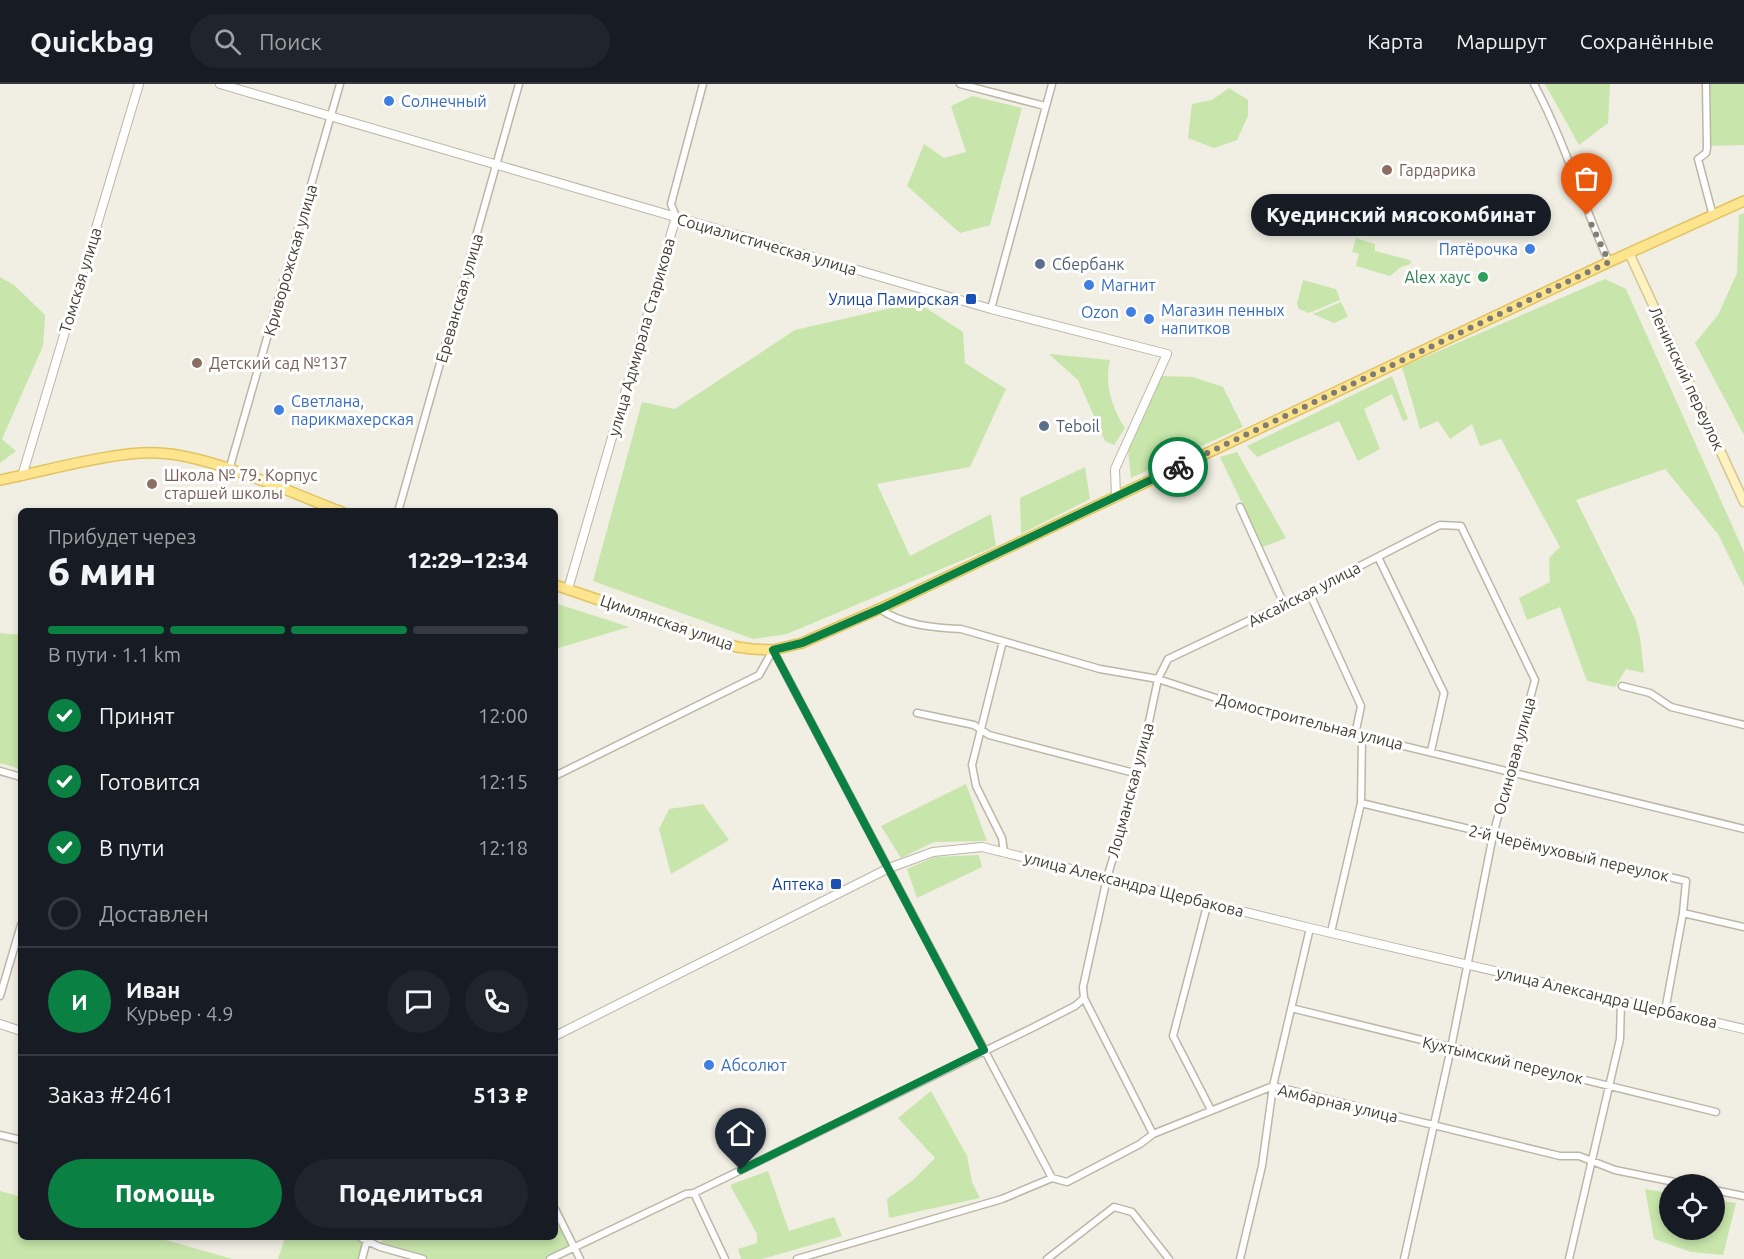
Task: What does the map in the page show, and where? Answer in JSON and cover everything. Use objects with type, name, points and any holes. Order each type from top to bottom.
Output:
[{"type":"main road","name":"Цимлянская улица","points":[[558,586],[737,647],[773,650],[802,643],[880,609],[1609,262],[1630,255],[1744,201]]},
{"type":"main road","name":"Ленинский переулок","points":[[1630,255],[1744,502]]},
{"type":"main road","points":[[0,480],[133,453],[154,453],[181,456],[229,470],[331,508]]},
{"type":"street","name":"Томская улица","points":[[22,476],[139,84]]},
{"type":"street","name":"Социалистическая улица","points":[[220,84],[991,309],[1167,354],[1115,469],[1116,497]]},
{"type":"street","name":"Криворожская улица","points":[[229,470],[340,84]]},
{"type":"street","name":"Ереванская улица","points":[[399,508],[519,84]]},
{"type":"street","name":"улица Адмирала Старикова","points":[[568,589],[675,217],[671,204],[703,84]]},
{"type":"street","points":[[960,84],[1045,106]]},
{"type":"street","points":[[991,309],[1052,84]]},
{"type":"street","points":[[1534,84],[1555,123],[1579,181],[1587,215],[1609,262]]},
{"type":"street","points":[[1706,84],[1707,148],[1706,153],[1698,159],[1713,216]]},
{"type":"street","points":[[995,288],[1004,290]]},
{"type":"street","points":[[1240,507],[1284,604]]},
{"type":"street","name":"Аксайская улица","points":[[1158,679],[1168,658],[1309,592],[1440,525],[1461,526]]},
{"type":"street","name":"Осиновая улица","points":[[1404,1259],[1435,1126],[1493,835],[1534,680],[1461,526]]},
{"type":"street","points":[[1378,557],[1444,693],[1431,751]]},
{"type":"street","points":[[1309,592],[1361,706],[1358,735],[1361,803],[1331,932]]},
{"type":"street","name":"Домостроительная улица","points":[[880,609],[892,617],[937,628],[961,629],[1100,669],[1158,679],[1240,706],[1744,829]]},
{"type":"street","points":[[1003,641],[972,765],[976,786],[1002,838],[1004,852]]},
{"type":"street","points":[[558,775],[759,675],[773,650]]},
{"type":"street","points":[[773,650],[1052,1178]]},
{"type":"street","name":"Лоцманская улица","points":[[1084,998],[1083,987],[1107,878],[1138,774],[1158,679]]},
{"type":"street","points":[[1622,686],[1650,693],[1671,707],[1744,724]]},
{"type":"street","points":[[918,713],[974,725],[982,731],[1138,774]]},
{"type":"street","points":[[0,771],[18,776]]},
{"type":"street","name":"2-й Черёмуховый переулок","points":[[1361,803],[1686,881],[1683,913]]},
{"type":"street","name":"улица Александра Щербакова","points":[[558,1034],[889,868],[933,852],[982,847],[1310,928],[1744,1029]]},
{"type":"street","points":[[1208,902],[1173,1036],[1211,1110]]},
{"type":"street","points":[[1665,1011],[1683,913],[1744,927]]},
{"type":"street","points":[[1240,1259],[1262,1166],[1274,1086],[1310,928]]},
{"type":"street","points":[[0,996],[18,936]]},
{"type":"street","points":[[549,1259],[686,1194],[694,1193],[1075,1006],[1084,998],[1153,1134]]},
{"type":"street","points":[[1569,1259],[1620,1039],[1621,1000]]},
{"type":"street","name":"Кухтымский переулок","points":[[1291,1008],[1716,1112]]},
{"type":"street","points":[[0,1024],[18,1029]]},
{"type":"street","name":"Амбарная улица","points":[[797,1259],[1002,1199],[1052,1178],[1067,1182],[1140,1144],[1153,1134],[1274,1086],[1560,1156],[1592,1160],[1615,1170],[1659,1179]]},
{"type":"street","points":[[0,1135],[18,1139]]},
{"type":"street","points":[[1725,1192],[1744,1196]]},
{"type":"street","points":[[694,1193],[725,1259]]},
{"type":"street","points":[[1047,1259],[1114,1208],[1132,1212],[1169,1259]]},
{"type":"street","points":[[558,1215],[580,1259]]},
{"type":"street","points":[[362,1259],[364,1240]]},
{"type":"street","points":[[366,1240],[380,1247],[423,1259]]},
{"type":"green space","points":[[1545,84],[1610,84],[1608,123],[1579,145]]},
{"type":"green space","points":[[1710,84],[1744,84],[1744,145],[1710,146]]},
{"type":"green space","points":[[1229,88],[1248,100],[1248,116],[1237,140],[1214,148],[1188,138],[1192,104],[1212,100]]},
{"type":"green space","points":[[972,96],[1022,108],[990,225],[960,233],[907,186],[924,144],[944,158],[966,152],[951,106]]},
{"type":"green space","points":[[1744,213],[1744,435],[1695,343],[1718,315],[1737,273],[1739,215]]},
{"type":"green space","points":[[1356,238],[1375,244],[1375,251],[1410,260],[1411,264],[1401,267],[1390,276],[1356,266],[1359,254],[1352,252]]},
{"type":"green space","points":[[0,277],[14,285],[45,315],[43,346],[2,439],[16,451],[0,463]]},
{"type":"green space","points":[[1605,279],[1626,289],[1744,552],[1744,587],[1718,534],[1665,469],[1576,500],[1635,619],[1640,637],[1644,673],[1626,669],[1615,687],[1587,681],[1560,607],[1527,620],[1519,598],[1550,582],[1549,558],[1560,547],[1501,439],[1480,446],[1472,424],[1450,439],[1438,421],[1420,429],[1402,367]]},
{"type":"green space","points":[[1303,280],[1336,289],[1340,300],[1309,313],[1299,309],[1297,304]]},
{"type":"green space","points":[[917,302],[963,332],[965,363],[1006,389],[970,467],[877,484],[910,556],[991,514],[996,546],[787,634],[753,639],[593,581],[642,402],[675,409],[795,330]]},
{"type":"green space","points":[[1341,302],[1348,317],[1334,323],[1313,314]]},
{"type":"green space","points":[[1049,354],[1110,360],[1108,378],[1110,396],[1125,428],[1114,445],[1105,441],[1078,380]]},
{"type":"green space","points":[[1161,376],[1193,377],[1223,387],[1243,427],[1131,478],[1128,449]]},
{"type":"green space","points":[[1392,376],[1408,419],[1403,421],[1392,394],[1364,409],[1380,449],[1358,461],[1339,421],[1257,457],[1247,446]]},
{"type":"green space","points":[[1237,452],[1286,538],[1263,547],[1220,457]]},
{"type":"green space","points":[[1085,467],[1090,499],[1021,534],[1020,498]]},
{"type":"green space","points":[[558,604],[629,627],[558,648]]},
{"type":"green space","points":[[0,633],[18,635],[18,768],[0,763]]},
{"type":"green space","points":[[966,784],[987,841],[934,842],[901,858],[881,826]]},
{"type":"green space","points":[[703,804],[729,840],[671,874],[659,829],[669,809]]},
{"type":"green space","points":[[979,855],[982,867],[917,898],[907,869],[935,857]]},
{"type":"green space","points":[[931,1091],[967,1156],[972,1182],[980,1198],[889,1218],[887,1199],[913,1180],[935,1158],[898,1118]]},
{"type":"green space","points":[[768,1171],[789,1231],[834,1217],[842,1236],[762,1259],[741,1259],[738,1249],[757,1243],[757,1234],[730,1185]]},
{"type":"green space","points":[[1645,1189],[1659,1191],[1659,1240],[1725,1240],[1725,1201],[1736,1203],[1723,1255],[1691,1252],[1654,1239]]},
{"type":"green space","points":[[0,1191],[18,1196],[18,1240],[166,1240],[232,1259],[0,1259]]},
{"type":"green space","points":[[558,1219],[573,1247],[548,1259],[430,1259],[380,1246],[382,1240],[558,1240]]},
{"type":"green space","points":[[284,1240],[363,1240],[358,1259],[278,1259]]},
{"type":"way so far","points":[[1178,467],[1609,262],[1587,215]]},
{"type":"place","name":"Солнечный","points":[[389,101]]},
{"type":"place","name":"Гардарика","points":[[1387,170]]},
{"type":"place","name":"Куединский мясокомбинат","points":[[1587,215]]},
{"type":"place","name":"Пятёрочка","points":[[1530,249]]},
{"type":"place","name":"Сбербанк","points":[[1040,264]]},
{"type":"place","name":"Alex хаус","points":[[1483,277]]},
{"type":"place","name":"Магнит","points":[[1089,285]]},
{"type":"place","name":"Улица Памирская","points":[[971,299]]},
{"type":"place","name":"Ozon","points":[[1131,312]]},
{"type":"place","name":"Магазин пенных напитков","points":[[1149,319]]},
{"type":"place","name":"Детский сад №137","points":[[197,363]]},
{"type":"place","name":"Светлана, парикмахерская","points":[[279,410]]},
{"type":"place","name":"Teboil","points":[[1044,426]]},
{"type":"place","name":"Школа № 79. Корпус старшей школы","points":[[152,484]]},
{"type":"place","name":"Аптека","points":[[836,884]]},
{"type":"place","name":"Абсолют","points":[[709,1065]]},
{"type":"route","points":[[741,1170],[984,1050],[773,650],[802,643],[880,609],[1178,467]]}]
